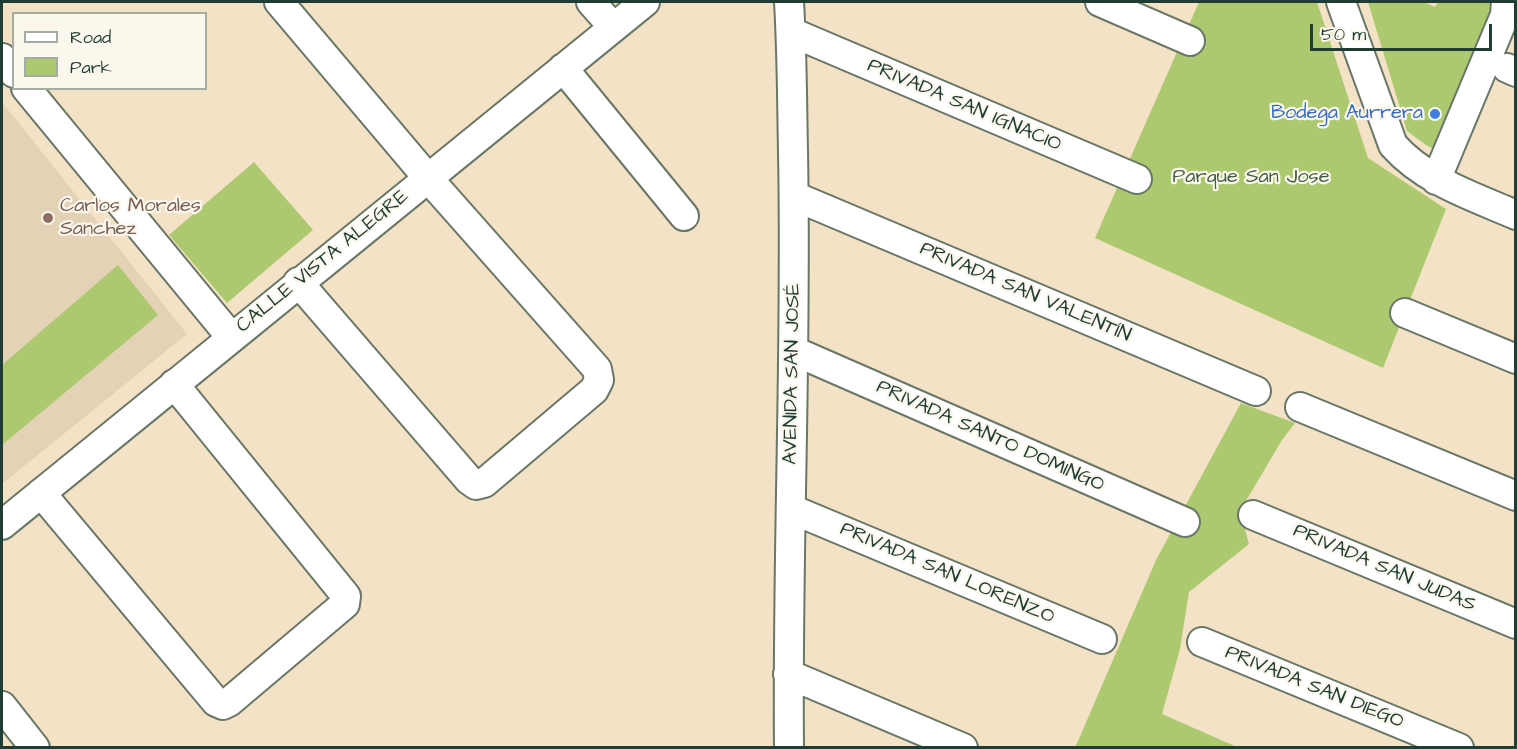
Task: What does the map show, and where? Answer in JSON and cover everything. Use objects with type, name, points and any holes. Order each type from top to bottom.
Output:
[{"type":"street","points":[[279,2],[427,177],[597,369],[599,380],[594,390],[484,483],[476,486],[298,282]]},
{"type":"street","points":[[591,2],[615,17]]},
{"type":"street","name":"CALLE VISTA ALEGRE","points":[[2,525],[563,68],[615,17],[645,2]]},
{"type":"street","name":"AVENIDA SAN JOSÉ","points":[[789,2],[794,196],[789,747]]},
{"type":"street","points":[[1100,2],[1190,41]]},
{"type":"street","points":[[1341,2],[1393,145],[1403,156],[1436,180],[1515,215]]},
{"type":"street","points":[[1436,180],[1505,15],[1506,2]]},
{"type":"street","name":"PRIVADA SAN IGNACIO","points":[[791,32],[1137,179]]},
{"type":"street","points":[[2,58],[12,70]]},
{"type":"street","points":[[563,68],[684,216]]},
{"type":"street","points":[[28,90],[231,337]]},
{"type":"street","name":"PRIVADA SAN VALENTÍN","points":[[794,196],[1256,391]]},
{"type":"street","points":[[1405,313],[1515,359]]},
{"type":"street","name":"PRIVADA SANTO DOMINGO","points":[[794,351],[1185,522]]},
{"type":"street","points":[[41,493],[216,702],[223,705],[229,702],[345,604],[346,596],[174,384]]},
{"type":"street","points":[[1300,407],[1515,496]]},
{"type":"street","name":"PRIVADA SAN LORENZO","points":[[791,509],[1102,639]]},
{"type":"street","name":"PRIVADA SAN JUDAS","points":[[1253,515],[1515,624]]},
{"type":"street","name":"PRIVADA SAN DIEGO","points":[[1202,642],[1459,747]]},
{"type":"street","points":[[788,674],[963,747]]},
{"type":"street","points":[[2,706],[35,747]]},
{"type":"shaded area","name":"Carlos Morales Sanchez","points":[[2,102],[187,334],[2,484]]},
{"type":"green space","name":"Parque San Jose","points":[[1199,2],[1317,2],[1368,158],[1446,209],[1383,368],[1095,238]]},
{"type":"green space","points":[[1368,2],[1424,2],[1435,7],[1438,2],[1515,2],[1443,154],[1407,131]]},
{"type":"green space","points":[[254,162],[313,230],[227,303],[169,235]]},
{"type":"green space","points":[[118,265],[158,315],[2,445],[2,365]]},
{"type":"green space","points":[[1241,403],[1295,423],[1282,440],[1240,511],[1249,544],[1189,592],[1180,649],[1162,714],[1237,747],[1075,748],[1156,560]]},
{"type":"place","name":"Bodega Aurrera","points":[[1435,114]]},
{"type":"place","name":"Carlos Morales Sanchez","points":[[48,218]]}]
